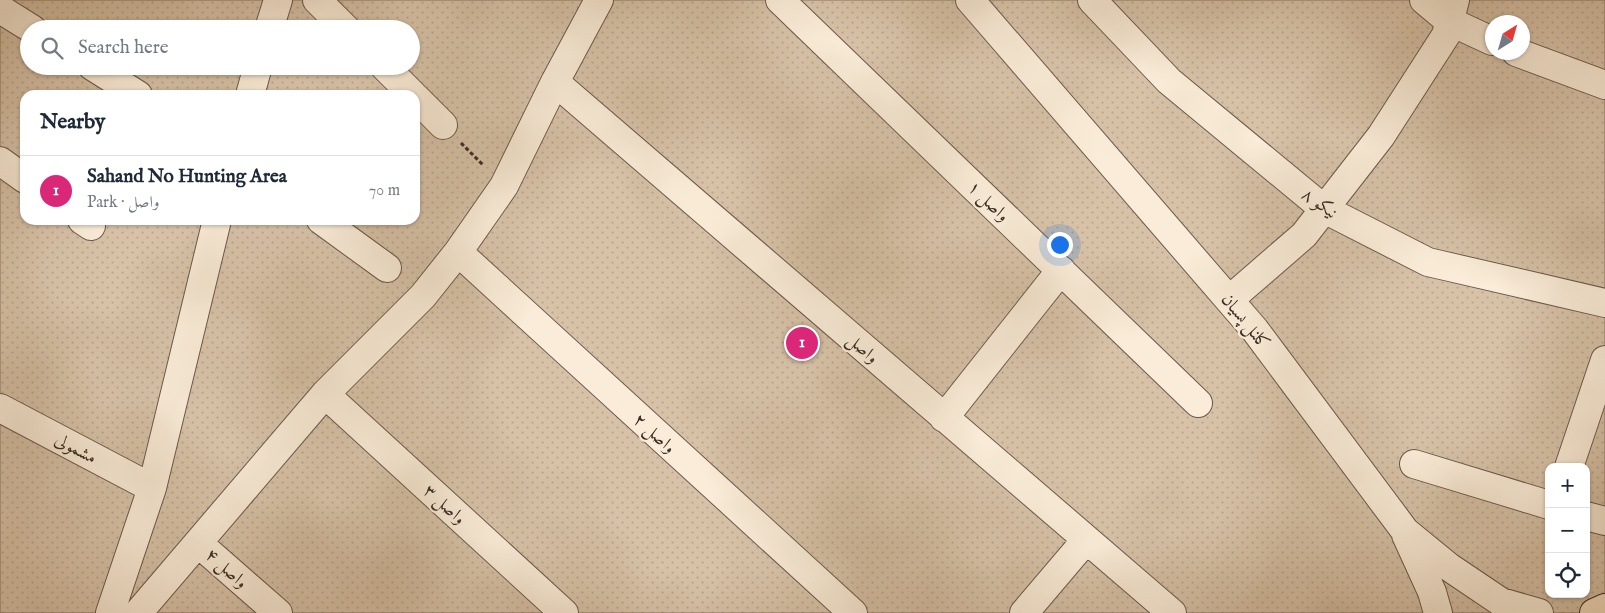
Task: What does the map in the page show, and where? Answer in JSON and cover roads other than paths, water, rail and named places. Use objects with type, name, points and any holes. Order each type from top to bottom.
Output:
[{"type":"main road","points":[[1594,613],[1605,608]]},
{"type":"street","points":[[272,20],[278,0]]},
{"type":"street","points":[[317,0],[337,20]]},
{"type":"street","points":[[138,613],[325,394],[423,296],[458,252],[504,186],[555,82],[599,0]]},
{"type":"street","name":"واصل ۱","points":[[780,0],[1198,402]]},
{"type":"street","name":"کلنل پسیان","points":[[970,0],[1255,330],[1405,531],[1449,567],[1501,602],[1539,613]]},
{"type":"street","name":"نیکو ۸","points":[[1092,0],[1168,80],[1324,209],[1428,262],[1605,303]]},
{"type":"street","points":[[1424,0],[1452,10],[1485,36]]},
{"type":"street","points":[[0,9],[20,22]]},
{"type":"street","points":[[1229,300],[1304,235],[1381,136],[1446,35],[1452,10]]},
{"type":"street","points":[[1530,57],[1605,85]]},
{"type":"street","points":[[106,75],[130,90]]},
{"type":"street","points":[[251,90],[256,75]]},
{"type":"street","points":[[393,75],[408,90]]},
{"type":"street","name":"واصل","points":[[555,82],[1172,613]]},
{"type":"street","points":[[420,102],[443,125]]},
{"type":"street","points":[[0,160],[20,175]]},
{"type":"street","points":[[110,613],[152,488],[216,225]]},
{"type":"street","points":[[328,225],[387,268]]},
{"type":"street","name":"واصل ۲","points":[[458,252],[853,613]]},
{"type":"street","points":[[944,418],[1061,270]]},
{"type":"street","points":[[1570,463],[1605,360]]},
{"type":"street","name":"واصل ۳","points":[[325,394],[564,613]]},
{"type":"street","name":"مشمولی","points":[[0,408],[152,488]]},
{"type":"street","points":[[1414,464],[1545,504]]},
{"type":"street","points":[[1590,517],[1605,521]]},
{"type":"street","points":[[1405,531],[1432,592],[1438,613]]},
{"type":"street","points":[[1024,613],[1086,540]]},
{"type":"street","name":"واصل ۴","points":[[198,543],[278,613]]},
{"type":"place","name":"Sahand No Hunting Area","points":[[802,343]]}]
